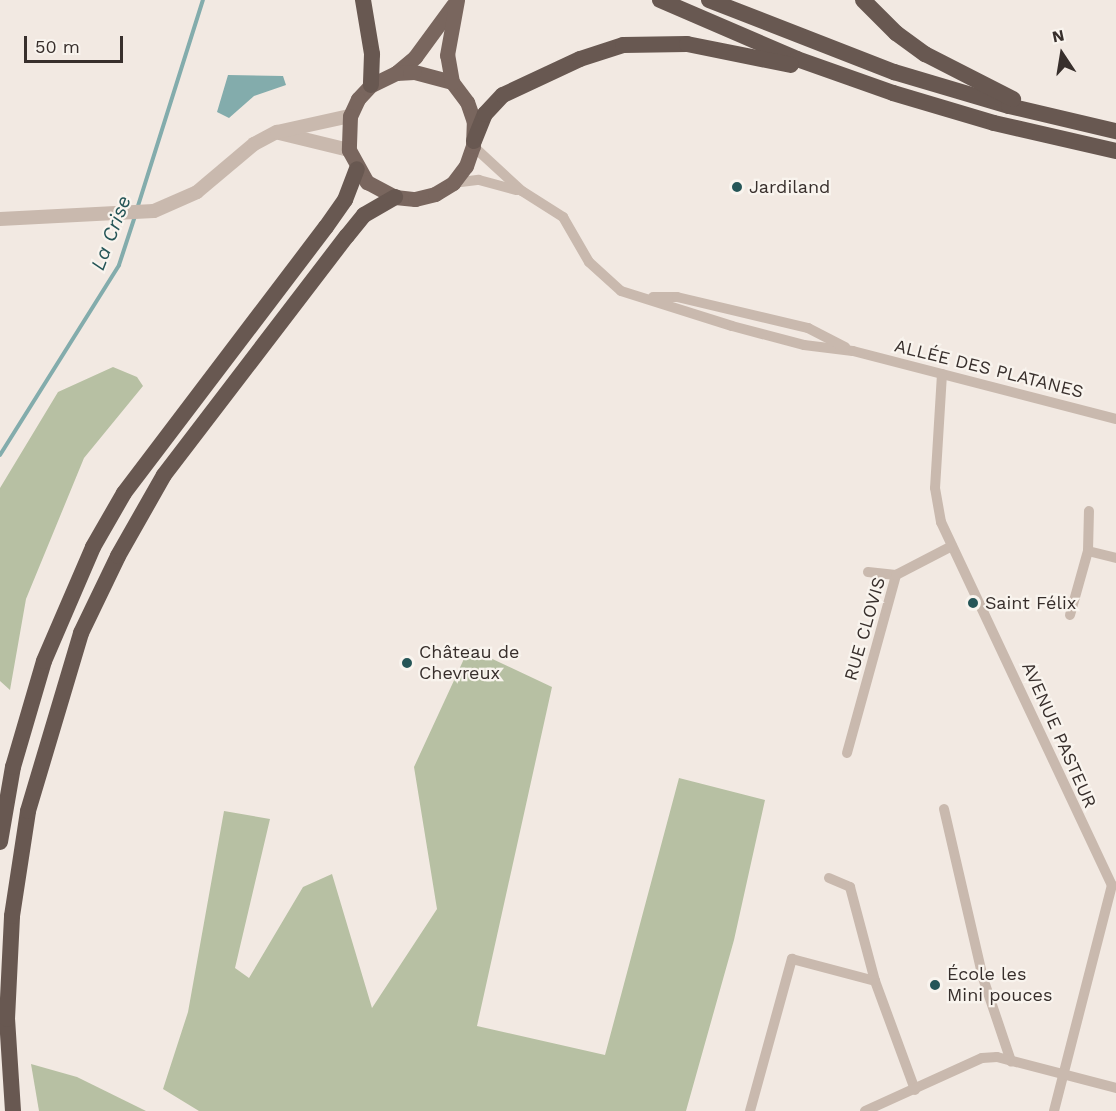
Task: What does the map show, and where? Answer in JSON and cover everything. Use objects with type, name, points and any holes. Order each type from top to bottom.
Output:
[{"type":"highway","points":[[363,0],[372,54],[371,85]]},
{"type":"highway","points":[[660,0],[842,75],[994,123],[1116,151]]},
{"type":"highway","points":[[709,0],[894,72],[1059,119],[1116,131]]},
{"type":"highway","points":[[863,0],[896,33],[934,60],[1059,119]]},
{"type":"highway","points":[[474,144],[485,114],[503,95],[580,59],[623,45],[687,44],[842,75]]},
{"type":"highway","points":[[0,842],[13,767],[44,661],[93,547],[124,493],[345,200],[357,169]]},
{"type":"highway","points":[[13,1111],[7,1019],[12,916],[28,811],[81,633],[118,556],[164,475],[364,215],[395,197]]},
{"type":"main road","points":[[457,0],[447,55],[452,82],[471,110],[474,144],[466,166],[453,183],[425,196],[395,197],[367,182],[357,169],[348,150],[350,116],[371,85],[396,73],[415,57],[457,0]]},
{"type":"main road","points":[[396,73],[414,72],[452,82]]},
{"type":"street","points":[[0,219],[145,212],[197,192],[254,144],[277,132],[350,116]]},
{"type":"street","points":[[277,132],[348,150]]},
{"type":"street","name":"ALLÉE DES PLATANES","points":[[474,144],[522,191],[563,217],[589,262],[621,291],[732,327],[804,345],[853,351],[1116,419]]},
{"type":"street","name":"ALLÉE DES PLATANES","points":[[453,183],[478,180],[522,191]]},
{"type":"street","name":"ALLÉE DES PLATANES","points":[[641,297],[676,297],[808,328],[853,351]]},
{"type":"street","name":"AVENUE PASTEUR","points":[[942,374],[935,488],[941,522],[1112,885]]},
{"type":"street","points":[[1070,615],[1088,551],[1089,511]]},
{"type":"street","name":"RUE CLOVIS","points":[[847,753],[896,575],[952,546]]},
{"type":"street","points":[[1088,551],[1116,558]]},
{"type":"street","points":[[868,572],[896,575]]},
{"type":"street","points":[[944,809],[982,971],[1011,1061]]},
{"type":"street","points":[[1054,1111],[1116,869]]},
{"type":"street","points":[[829,878],[850,887],[875,981],[915,1090]]},
{"type":"street","points":[[750,1111],[792,959],[875,981]]},
{"type":"street","points":[[865,1111],[982,1058],[1011,1061],[1061,1077],[1116,1088]]},
{"type":"green space","points":[[113,367],[137,377],[143,386],[84,458],[26,599],[10,690],[0,681],[0,488],[58,392]]},
{"type":"green space","points":[[469,648],[552,687],[477,1026],[605,1055],[679,778],[765,800],[734,940],[686,1111],[199,1111],[163,1089],[188,1012],[224,811],[270,819],[235,968],[249,978],[303,887],[332,874],[372,1008],[437,909],[414,767]]},
{"type":"green space","points":[[31,1064],[77,1077],[146,1111],[39,1111]]},
{"type":"water","points":[[228,75],[283,76],[286,85],[254,96],[229,118],[217,112]]},
{"type":"waterway","name":"La Crise","points":[[137,209],[203,0]]},
{"type":"waterway","name":"La Crise","points":[[0,455],[119,265],[135,216]]},
{"type":"place","name":"Jardiland","points":[[737,187]]},
{"type":"place","name":"Saint Félix","points":[[973,603]]},
{"type":"place","name":"Château de Chevreux","points":[[407,663]]},
{"type":"place","name":"École les Mini pouces","points":[[935,985]]}]
